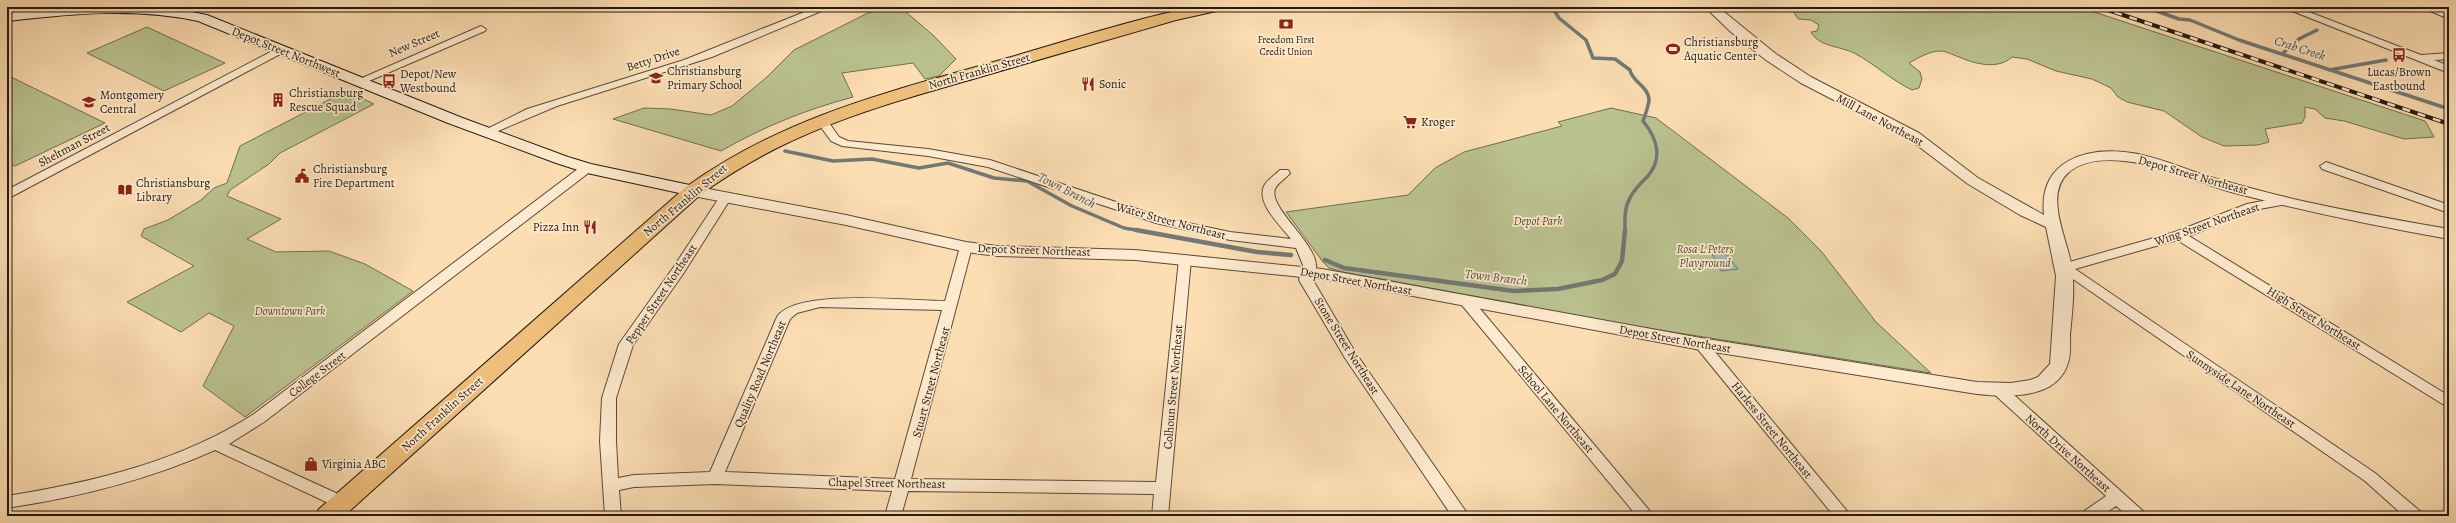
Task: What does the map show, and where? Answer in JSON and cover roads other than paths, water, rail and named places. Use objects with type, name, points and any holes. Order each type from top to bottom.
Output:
[{"type":"main road","name":"Depot Street Northwest","points":[[7,17],[97,8],[147,7],[202,18],[358,82],[587,168],[693,191]]},
{"type":"main road","name":"North Franklin Street","points":[[1173,16],[1195,7]]},
{"type":"main road","name":"North Franklin Street","points":[[336,509],[693,191],[740,157],[822,119],[913,90],[1173,16],[1216,7]]},
{"type":"street","name":"Betty Drive","points":[[488,132],[517,116],[541,106],[669,69],[826,7]]},
{"type":"street","name":"Mill Lane Northeast","points":[[1711,7],[1734,29],[1771,57],[1806,80],[1914,136],[1973,181],[2025,212],[2054,225]]},
{"type":"street","points":[[2287,7],[2449,70]]},
{"type":"street","points":[[2426,7],[2449,16]]},
{"type":"street","name":"New Street","points":[[358,82],[480,29]]},
{"type":"street","name":"Sheltman Street","points":[[7,195],[280,50]]},
{"type":"street","points":[[2419,58],[2449,56]]},
{"type":"street","name":"Water Street Northeast","points":[[822,119],[835,139],[846,144],[937,153],[973,160],[1010,170],[1116,207],[1163,221],[1257,242],[1301,244]]},
{"type":"street","name":"Depot Street Northeast","points":[[693,191],[846,220],[966,247],[997,251],[1083,253],[1185,259],[1308,272],[1701,344],[1969,387],[1999,390],[2036,384],[2046,379],[2059,364],[2063,315],[2064,268],[2054,225],[2050,196],[2053,180],[2064,169],[2099,156],[2123,156],[2152,161],[2204,179],[2283,201],[2449,234]]},
{"type":"street","points":[[2326,166],[2449,210]]},
{"type":"street","name":"College Street","points":[[7,502],[57,494],[124,477],[216,444],[259,418],[587,168]]},
{"type":"street","name":"Stone Street Northeast","points":[[1284,173],[1270,186],[1268,194],[1271,204],[1301,244],[1310,265],[1306,280],[1350,355],[1461,516]]},
{"type":"street","name":"Pepper Street Northeast","points":[[613,516],[608,441],[609,398],[626,344],[678,271],[725,198]]},
{"type":"street","name":"Wing Street Northeast","points":[[2064,268],[2178,235],[2251,206],[2283,201]]},
{"type":"street","name":"High Street Northeast","points":[[2178,235],[2449,403]]},
{"type":"street","name":"Stuart Street Northeast","points":[[893,516],[903,485],[966,247]]},
{"type":"street","name":"Colhoun Street Northeast","points":[[1160,516],[1185,259]]},
{"type":"street","name":"Sunnyside Lane Northeast","points":[[2064,268],[2370,477],[2415,516]]},
{"type":"street","name":"School Lane Northeast","points":[[1466,302],[1646,516]]},
{"type":"street","name":"Quality Road Northeast","points":[[715,478],[784,317],[792,310],[820,303],[951,306]]},
{"type":"street","name":"Harless Street Northeast","points":[[1701,344],[1843,516]]},
{"type":"street","name":"North Drive Northeast","points":[[1999,390],[2138,516]]},
{"type":"street","points":[[216,444],[336,509]]},
{"type":"street","name":"Chapel Street Northeast","points":[[612,485],[634,480],[715,478],[903,485],[1163,488]]},
{"type":"street","points":[[2089,516],[2117,497]]},
{"type":"waterway","name":"Town Branch","points":[[1552,7],[1559,18],[1586,40],[1593,58],[1615,59],[1630,70],[1631,74],[1648,95],[1648,105],[1643,121],[1655,141],[1657,155],[1656,162],[1653,169],[1636,189],[1628,202],[1625,214],[1625,230]]},
{"type":"waterway","name":"Crab Creek","points":[[2145,7],[2179,19],[2190,20],[2239,40],[2330,70]]},
{"type":"waterway","points":[[2282,54],[2299,39],[2317,30]]},
{"type":"waterway","points":[[2330,70],[2386,60]]},
{"type":"waterway","name":"Crab Creek","points":[[2330,70],[2449,109]]},
{"type":"waterway","name":"Town Branch","points":[[785,151],[833,161],[872,159],[919,168],[948,163],[994,178],[1027,181],[1072,206],[1124,228],[1136,230]]},
{"type":"waterway","name":"Town Branch","points":[[1136,230],[1142,231]]},
{"type":"waterway","name":"Town Branch","points":[[1136,230],[1257,252],[1291,255]]},
{"type":"waterway","name":"Town Branch","points":[[1325,260],[1344,268],[1514,291],[1558,289],[1602,280],[1615,274],[1622,261],[1625,230]]},
{"type":"railway","points":[[2099,7],[2449,124]]},
{"type":"place","name":"Freedom First Credit Union","points":[[1286,24]]},
{"type":"place","name":"Christiansburg Aquatic Center","points":[[1673,49]]},
{"type":"place","name":"Lucas/Brown Eastbound","points":[[2399,55]]},
{"type":"place","name":"Christiansburg Primary School","points":[[656,78]]},
{"type":"place","name":"Depot/New Westbound","points":[[389,81]]},
{"type":"place","name":"Sonic","points":[[1088,84]]},
{"type":"place","name":"Christiansburg Rescue Squad","points":[[278,100]]},
{"type":"place","name":"Montgomery Central","points":[[89,102]]},
{"type":"place","name":"Kroger","points":[[1410,122]]},
{"type":"place","name":"Christiansburg Fire Department","points":[[302,176]]},
{"type":"place","name":"Christiansburg Library","points":[[125,190]]},
{"type":"place","name":"Pizza Inn","points":[[590,227]]},
{"type":"place","name":"Virginia ABC","points":[[311,464]]},
{"type":"park label","name":"Depot Park","points":[[1538,221]]},
{"type":"park label","name":"Rosa L Peters Playground","points":[[1705,256]]},
{"type":"park label","name":"Downtown Park","points":[[290,311]]}]
